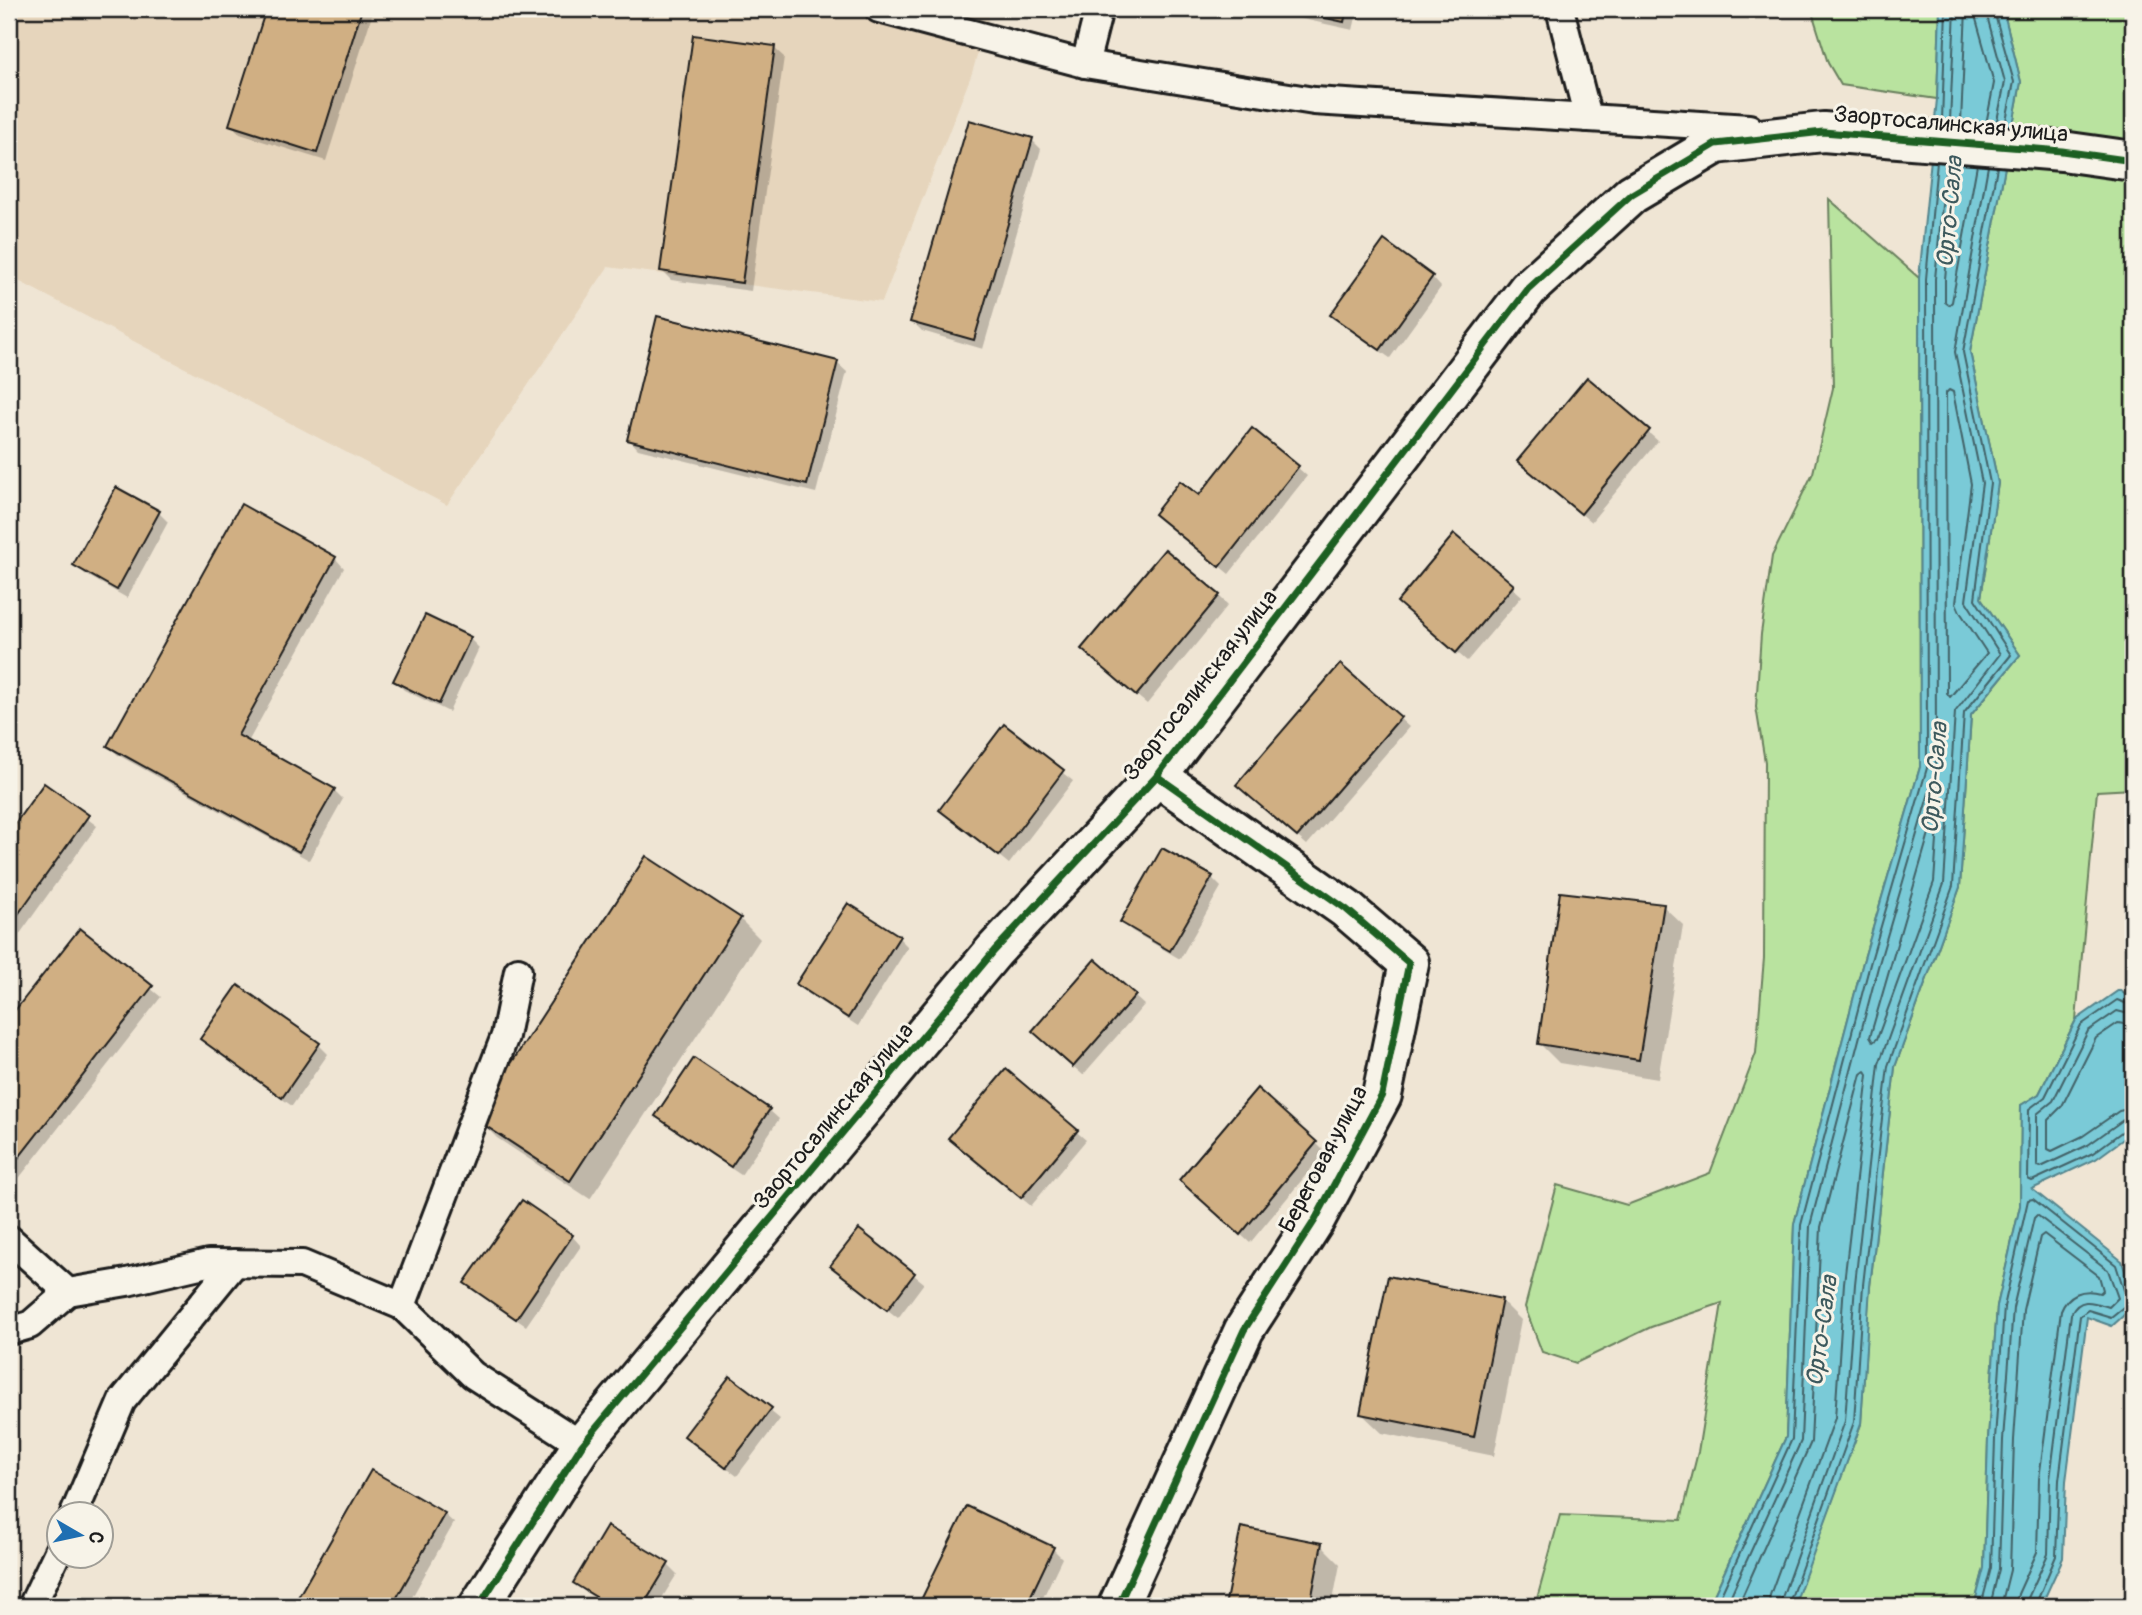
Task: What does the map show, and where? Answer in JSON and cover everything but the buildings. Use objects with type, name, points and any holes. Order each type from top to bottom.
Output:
[{"type":"street","name":"Заортосалинская улица","points":[[479,1606],[582,1445],[994,951],[1157,776],[1528,289],[1632,194],[1716,144],[1823,132],[2062,151],[2133,161]]},
{"type":"street","name":"Береговая улица","points":[[1118,1606],[1244,1331],[1315,1220],[1382,1095],[1409,964],[1346,909],[1157,776]]},
{"type":"lane","points":[[879,9],[1085,64],[1314,101],[1823,132]]},
{"type":"lane","points":[[1085,64],[1099,9]]},
{"type":"lane","points":[[1560,9],[1588,118]]},
{"type":"lane","points":[[402,1306],[505,1036],[518,971]]},
{"type":"lane","points":[[9,1239],[68,1292]]},
{"type":"lane","points":[[9,1331],[30,1325],[68,1292],[208,1263],[302,1265],[402,1306],[473,1375],[582,1445]]},
{"type":"lane","points":[[80,1500],[122,1401],[235,1263]]},
{"type":"lane","points":[[32,1606],[49,1570]]},
{"type":"shaded area","points":[[9,9],[991,9],[972,73],[882,302],[608,267],[447,505],[9,276]]},
{"type":"green space","points":[[1811,9],[1940,9],[1937,99],[1841,85],[1828,63]]},
{"type":"green space","points":[[2003,9],[2133,9],[2133,789],[2097,791],[2076,1020],[2039,1094],[2021,1105],[2020,1206],[1997,1306],[1988,1439],[1984,1568],[1974,1606],[1793,1606],[1861,1424],[1869,1296],[1895,1067],[1960,887],[1971,715],[2020,655],[1981,598],[1998,483],[1970,352],[2021,82]]},
{"type":"green space","points":[[1829,199],[1919,278],[1920,767],[1863,962],[1794,1224],[1786,1437],[1709,1606],[1535,1606],[1560,1515],[1681,1520],[1698,1452],[1722,1303],[1651,1327],[1576,1363],[1542,1352],[1525,1307],[1557,1185],[1627,1205],[1710,1173],[1756,1053],[1764,958],[1765,762],[1756,707],[1761,634],[1772,556],[1813,473],[1833,388]]},
{"type":"water","name":"Орто-Сала","points":[[1940,9],[2003,9],[2021,82],[1970,352],[1998,483],[1981,598],[2020,655],[1971,715],[1960,887],[1895,1067],[1870,1286],[1861,1424],[1794,1606],[1709,1606],[1786,1437],[1794,1224],[1863,962],[1920,767],[1919,278],[1937,99]]},
{"type":"water","points":[[2119,990],[2133,1000],[2133,1132],[2096,1159],[2032,1189],[2122,1261],[2133,1307],[2112,1326],[2087,1317],[2066,1481],[2063,1558],[2041,1606],[1974,1606],[1984,1568],[1988,1439],[1997,1306],[2020,1206],[2021,1105],[2039,1094],[2076,1020]]},
{"type":"cycle path","points":[[479,1606],[582,1445],[994,951],[1157,776],[1528,289],[1632,194],[1716,144],[1823,132],[2062,151],[2133,161]]},
{"type":"cycle path","points":[[1118,1606],[1244,1330],[1315,1220],[1382,1095],[1409,963],[1346,909],[1157,776]]}]
